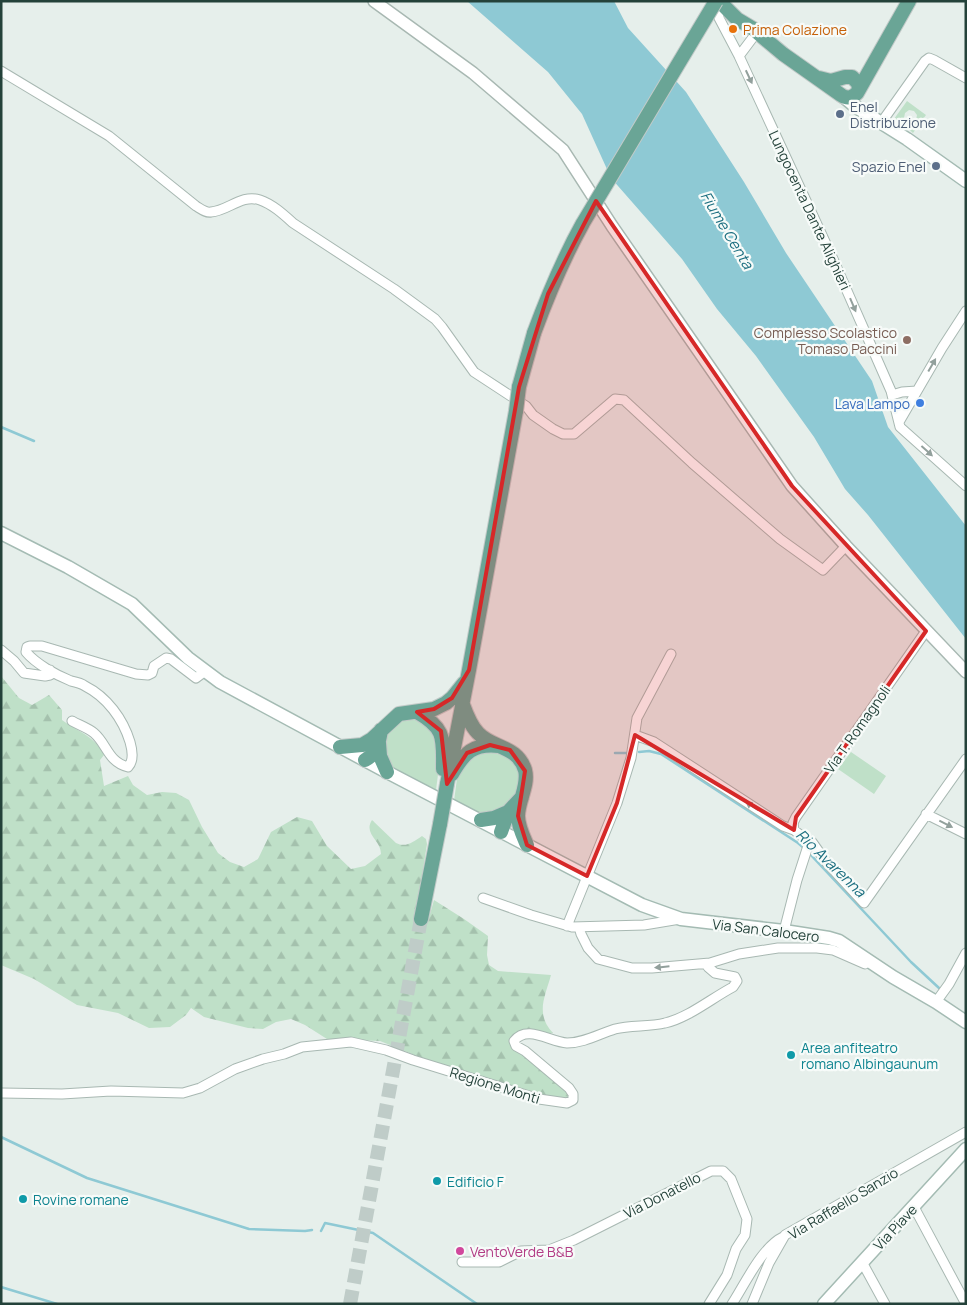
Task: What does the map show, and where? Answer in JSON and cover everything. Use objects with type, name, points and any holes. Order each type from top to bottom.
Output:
[{"type":"main road","points":[[421,919],[520,387],[534,333],[564,258],[583,223],[717,1],[737,19],[755,30],[817,78],[849,88]]},
{"type":"main road","points":[[734,1],[755,30]]},
{"type":"main road","points":[[849,88],[869,71],[909,1]]},
{"type":"main road","points":[[849,88],[856,107],[966,181]]},
{"type":"main road","name":"Via San Calocero","points":[[1,533],[68,567],[132,604],[188,658],[204,672],[220,682],[387,772],[642,905],[681,919],[784,931],[839,941],[966,1022]]},
{"type":"main road","points":[[340,746],[362,744],[377,737],[399,714],[434,709],[446,703],[467,679]]},
{"type":"main road","points":[[462,702],[469,720],[478,734],[510,750],[519,758],[525,771],[522,796],[513,814],[514,822],[501,832]]},
{"type":"main road","points":[[417,712],[435,724],[440,731],[443,744],[443,770],[447,784]]},
{"type":"main road","points":[[365,760],[371,757],[377,737]]},
{"type":"main road","points":[[377,737],[380,756],[387,772]]},
{"type":"main road","points":[[447,784],[460,759],[467,753],[476,748],[490,745],[503,747]]},
{"type":"main road","points":[[481,820],[513,814]]},
{"type":"main road","points":[[513,814],[527,845]]},
{"type":"main road","name":"Via Piave","points":[[824,1304],[966,1149]]},
{"type":"street","points":[[374,1],[473,73],[563,150],[612,226],[792,486],[846,546],[966,672]]},
{"type":"street","name":"Lungocenta Dante Alighieri","points":[[717,1],[719,18],[739,56],[833,259],[892,395],[899,422]]},
{"type":"street","points":[[739,56],[755,30]]},
{"type":"street","points":[[881,123],[929,58],[966,78]]},
{"type":"street","points":[[1,71],[109,136],[196,206],[211,212],[235,202],[254,199],[261,200],[279,211],[293,223],[394,289],[435,319],[474,372],[526,406],[537,419],[553,429],[563,434],[574,434],[615,400],[624,400],[692,463],[801,556],[823,570],[846,546]]},
{"type":"street","points":[[966,311],[899,422],[900,427],[966,486]]},
{"type":"street","points":[[892,395],[917,391]]},
{"type":"street","name":"Via T. Romagnoli","points":[[794,830],[793,824],[796,817],[926,631]]},
{"type":"street","points":[[72,721],[95,734],[120,765],[128,767],[131,764],[130,743],[117,714],[108,703],[85,685],[69,680],[50,670],[26,652],[27,647],[42,646],[148,676],[152,673],[154,666],[166,658],[171,659],[196,678],[204,672]]},
{"type":"street","points":[[1,650],[24,673],[45,676],[50,675],[50,670]]},
{"type":"street","points":[[567,926],[617,803],[631,758],[637,718],[671,654]]},
{"type":"street","points":[[635,735],[654,742],[783,826],[794,830],[812,842],[827,864],[864,903],[966,759]]},
{"type":"street","points":[[926,814],[966,834]]},
{"type":"street","points":[[784,931],[791,899],[808,846]]},
{"type":"street","points":[[483,898],[567,926],[644,925],[681,919]]},
{"type":"street","points":[[579,927],[588,948],[598,959],[632,968],[710,963],[740,954],[767,949],[798,948],[833,950],[867,964],[873,962]]},
{"type":"street","points":[[936,1002],[949,984],[966,953]]},
{"type":"street","name":"Regione Monti","points":[[1,1093],[62,1094],[119,1091],[183,1093],[200,1088],[252,1062],[284,1054],[295,1049],[320,1044],[351,1042],[386,1050],[539,1099],[567,1103],[573,1100],[573,1094],[569,1088],[525,1051],[516,1046],[514,1041],[518,1036],[524,1033],[566,1043],[579,1042],[615,1029],[644,1024],[665,1023],[693,1011],[733,987],[737,981],[735,977],[715,973],[708,967],[710,963]]},
{"type":"street","name":"Via Raffaello Sanzio","points":[[752,1304],[769,1263],[785,1236],[966,1132]]},
{"type":"street","name":"Via Donatello","points":[[462,1262],[499,1262],[521,1251],[549,1250],[574,1240],[711,1171],[717,1170],[728,1174],[747,1219],[745,1235],[736,1249],[727,1274],[709,1304]]},
{"type":"street","points":[[914,1207],[966,1304]]},
{"type":"street","points":[[732,1304],[763,1254],[778,1239],[785,1236]]},
{"type":"street","points":[[862,1262],[885,1304]]},
{"type":"highlighted area","points":[[596,201],[792,486],[926,631],[796,817],[794,830],[635,735],[617,803],[587,876],[527,845],[518,816],[525,771],[510,750],[490,745],[467,753],[447,784],[441,731],[417,712],[434,709],[452,698],[469,670],[519,387],[548,294]]},
{"type":"green space","points":[[907,101],[926,115],[913,133],[905,126],[907,122],[911,123],[916,120],[917,115],[914,111],[909,110],[905,113],[905,121],[902,125],[894,119]]},
{"type":"green space","points":[[1,676],[19,698],[32,705],[49,695],[62,710],[62,720],[96,743],[104,755],[100,760],[104,786],[128,776],[133,785],[147,795],[162,792],[176,793],[189,800],[202,827],[218,853],[230,862],[244,867],[258,859],[271,832],[297,817],[312,821],[327,846],[351,869],[365,866],[381,854],[371,833],[370,825],[372,820],[396,843],[409,844],[422,836],[426,839],[427,844],[420,889],[424,922],[428,921],[434,900],[488,936],[487,955],[489,965],[498,971],[551,975],[544,998],[543,1012],[544,1019],[553,1033],[530,1031],[515,1033],[510,1043],[564,1087],[568,1096],[567,1099],[564,1100],[501,1084],[432,1062],[380,1041],[327,1039],[305,1025],[291,1019],[276,1022],[263,1029],[248,1028],[204,1017],[191,1008],[186,1015],[170,1027],[149,1028],[118,1013],[77,1005],[34,979],[1,965]]},
{"type":"green space","points":[[416,717],[432,725],[440,759],[436,790],[393,769],[386,762],[384,733],[397,720]]},
{"type":"green space","points":[[486,749],[503,753],[512,758],[518,767],[521,777],[520,787],[510,804],[502,810],[483,814],[472,811],[454,801],[458,771],[464,760]]},
{"type":"green space","points":[[851,752],[886,776],[874,794],[838,769]]},
{"type":"water","name":"Fiume Centa","points":[[467,1],[614,1],[628,28],[686,92],[744,182],[786,253],[872,381],[888,427],[966,526],[966,639],[868,515],[845,489],[814,437],[756,356],[717,309],[682,259],[611,178],[582,114],[548,72]]},
{"type":"waterway","name":"Rio Avarenna","points":[[1,427],[34,441]]},
{"type":"waterway","name":"Rio Avarenna","points":[[639,752],[649,751],[661,754],[805,849]]},
{"type":"waterway","name":"Rio Avarenna","points":[[615,753],[627,753]]},
{"type":"waterway","name":"Rio Avarenna","points":[[809,853],[911,962],[939,988]]},
{"type":"waterway","points":[[1,1137],[87,1178],[249,1229],[312,1230]]},
{"type":"waterway","points":[[321,1231],[325,1223],[373,1233],[477,1304]]},
{"type":"waterway","points":[[1,1287],[57,1304]]},
{"type":"tunnel","points":[[350,1304],[421,919]]},
{"type":"place","name":"Prima Colazione","points":[[733,29]]},
{"type":"place","name":"Enel Distribuzione","points":[[840,114]]},
{"type":"place","name":"Spazio Enel","points":[[936,166]]},
{"type":"place","name":"Complesso Scolastico Tomaso Paccini","points":[[907,340]]},
{"type":"place","name":"Lava Lampo","points":[[920,403]]},
{"type":"place","name":"Area anfiteatro romano Albingaunum","points":[[791,1055]]},
{"type":"place","name":"Edificio F","points":[[437,1181]]},
{"type":"place","name":"Rovine romane","points":[[23,1199]]},
{"type":"place","name":"VentoVerde B&B","points":[[460,1251]]}]
